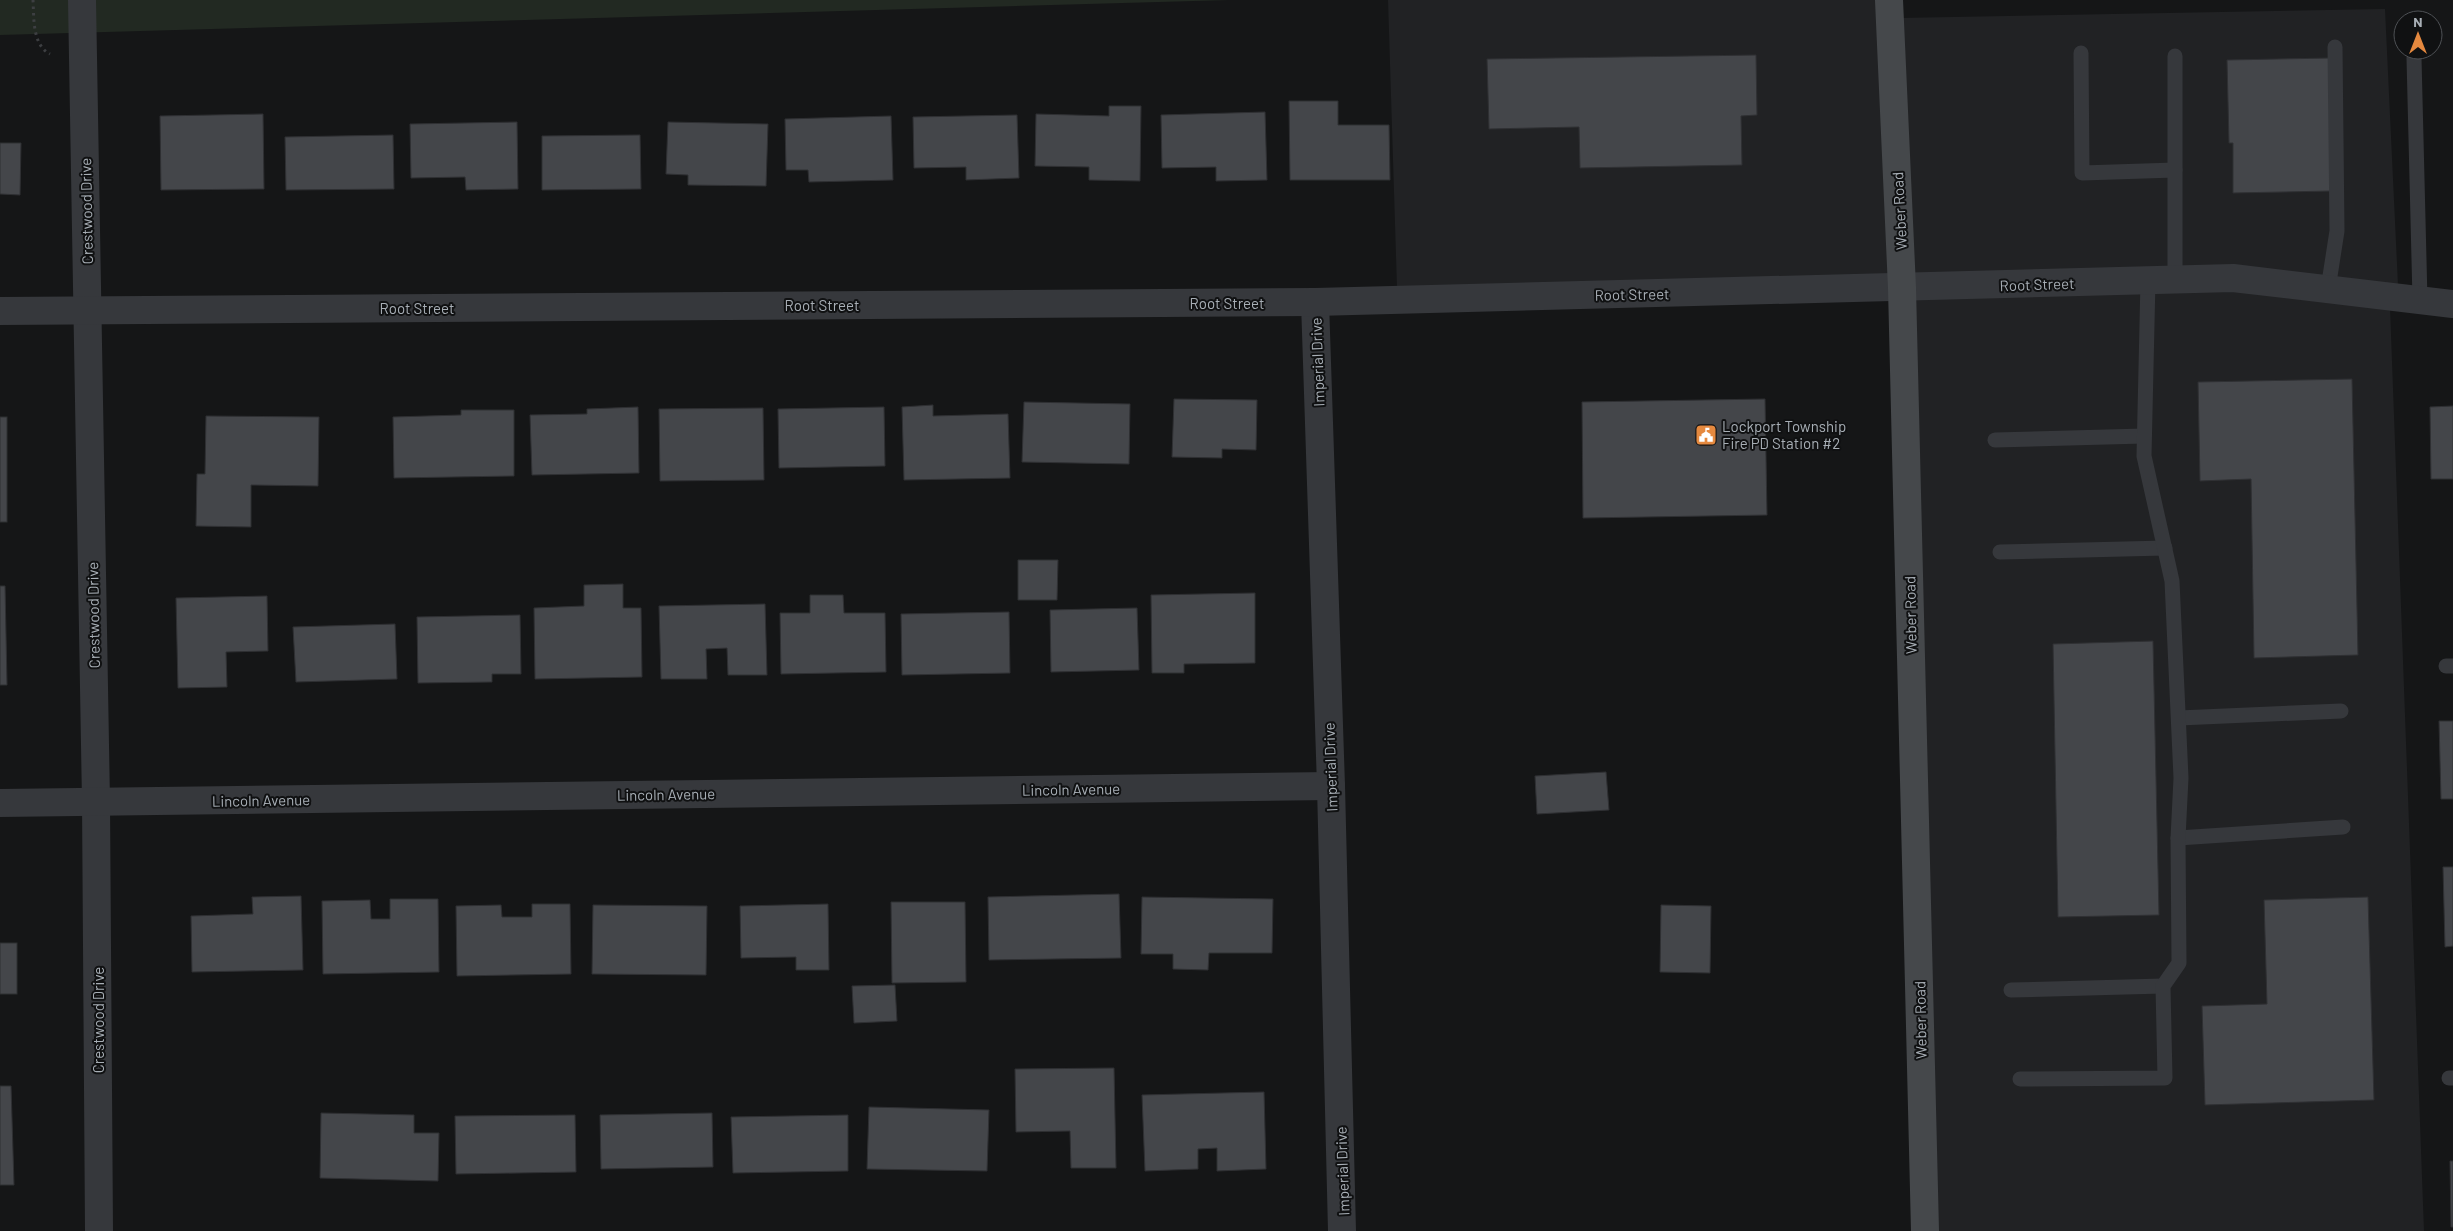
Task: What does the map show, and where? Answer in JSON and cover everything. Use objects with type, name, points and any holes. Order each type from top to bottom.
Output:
[{"type":"main road","name":"Weber Road","points":[[1889,0],[1902,288],[1925,1231]]},
{"type":"street","name":"Crestwood Drive","points":[[82,0],[96,802],[100,1231]]},
{"type":"street","name":"Root Street","points":[[0,311],[1315,302],[2233,278],[2453,304]]},
{"type":"street","name":"Imperial Drive","points":[[1315,302],[1331,786],[1342,1231]]},
{"type":"street","name":"Lincoln Avenue","points":[[0,803],[1331,786]]},
{"type":"lane","points":[[2328,289],[2337,231],[2335,47]]},
{"type":"lane","points":[[2080,53],[2082,173],[2175,170]]},
{"type":"lane","points":[[2175,56],[2175,280]]},
{"type":"lane","points":[[2414,60],[2420,300]]},
{"type":"lane","points":[[2020,1079],[2165,1078],[2163,986],[2179,963],[2178,838],[2182,778],[2172,581],[2144,456],[2148,280]]},
{"type":"lane","points":[[1995,440],[2144,436]]},
{"type":"lane","points":[[2000,552],[2165,548]]},
{"type":"lane","points":[[2179,718],[2341,711]]},
{"type":"lane","points":[[2178,838],[2343,827]]},
{"type":"lane","points":[[2011,990],[2163,986]]},
{"type":"shaded area","points":[[0,0],[1230,0],[0,35]]},
{"type":"shaded area","points":[[1388,0],[1877,0],[1892,275],[1397,288]]},
{"type":"shaded area","points":[[2385,9],[2398,285],[2390,307],[2424,1231],[1933,1231],[1899,18]]},
{"type":"building","points":[[1756,55],[1757,115],[1741,116],[1742,165],[1580,168],[1579,127],[1489,129],[1487,59]]},
{"type":"building","points":[[2330,58],[2332,191],[2233,193],[2233,143],[2229,143],[2227,60]]},
{"type":"building","points":[[1289,101],[1338,101],[1338,125],[1389,125],[1390,180],[1290,180]]},
{"type":"building","points":[[1109,106],[1141,106],[1140,181],[1089,180],[1089,167],[1035,166],[1036,114],[1109,116]]},
{"type":"building","points":[[1265,112],[1267,180],[1216,181],[1216,167],[1162,168],[1161,115]]},
{"type":"building","points":[[263,114],[264,189],[161,190],[160,116]]},
{"type":"building","points":[[1017,115],[1019,178],[966,180],[966,167],[914,168],[913,117]]},
{"type":"building","points":[[891,116],[893,180],[809,182],[808,170],[786,170],[785,119]]},
{"type":"building","points":[[517,122],[518,189],[466,190],[465,177],[411,178],[410,124]]},
{"type":"building","points":[[668,122],[768,124],[766,186],[688,185],[688,175],[666,174]]},
{"type":"building","points":[[393,135],[394,189],[286,190],[285,137]]},
{"type":"building","points":[[640,135],[641,189],[542,190],[542,136]]},
{"type":"building","points":[[0,143],[21,143],[20,195],[0,194]]},
{"type":"building","points":[[2352,379],[2358,655],[2254,658],[2251,479],[2200,481],[2198,382]]},
{"type":"building","points":[[1174,399],[1257,400],[1256,450],[1222,449],[1222,458],[1172,457]]},
{"type":"building","points":[[1765,399],[1767,515],[1583,518],[1582,402]]},
{"type":"building","points":[[1024,402],[1130,404],[1129,464],[1022,462]]},
{"type":"building","points":[[933,405],[933,416],[1008,414],[1010,478],[904,480],[902,407]]},
{"type":"building","points":[[2453,406],[2453,479],[2431,479],[2430,407]]},
{"type":"building","points":[[638,407],[639,473],[532,475],[530,415],[587,414],[587,409]]},
{"type":"building","points":[[884,407],[885,466],[779,468],[778,409]]},
{"type":"building","points":[[763,408],[764,480],[660,481],[659,409]]},
{"type":"building","points":[[461,410],[514,410],[514,476],[394,478],[393,417],[461,415]]},
{"type":"building","points":[[206,416],[319,417],[318,486],[251,485],[251,527],[196,526],[197,474],[205,474]]},
{"type":"building","points":[[0,417],[7,417],[7,522],[0,522]]},
{"type":"building","points":[[1018,560],[1058,560],[1057,600],[1018,600]]},
{"type":"building","points":[[623,584],[623,608],[641,608],[642,677],[535,679],[534,608],[584,606],[584,585]]},
{"type":"building","points":[[0,586],[5,586],[7,685],[0,685]]},
{"type":"building","points":[[1255,593],[1255,663],[1184,664],[1184,673],[1152,673],[1151,595]]},
{"type":"building","points":[[810,595],[843,595],[844,613],[885,613],[886,672],[781,674],[780,613],[810,613]]},
{"type":"building","points":[[267,596],[268,651],[226,652],[227,687],[178,688],[176,598]]},
{"type":"building","points":[[765,604],[767,675],[728,675],[727,648],[706,649],[707,679],[661,679],[659,606]]},
{"type":"building","points":[[1137,608],[1139,670],[1051,672],[1050,610]]},
{"type":"building","points":[[1009,612],[1010,673],[902,675],[901,614]]},
{"type":"building","points":[[520,615],[521,674],[492,674],[492,682],[418,683],[417,617]]},
{"type":"building","points":[[395,624],[397,679],[296,682],[293,627]]},
{"type":"building","points":[[2153,641],[2159,915],[2058,917],[2053,644]]},
{"type":"building","points":[[2439,721],[2453,721],[2453,799],[2441,799]]},
{"type":"building","points":[[1606,772],[1609,810],[1537,814],[1535,776]]},
{"type":"building","points":[[2443,867],[2453,867],[2453,946],[2445,947]]},
{"type":"building","points":[[1119,894],[1121,958],[989,960],[988,897]]},
{"type":"building","points":[[301,896],[303,970],[192,972],[191,916],[253,914],[252,897]]},
{"type":"building","points":[[1142,897],[1273,899],[1272,953],[1209,953],[1208,970],[1173,969],[1173,954],[1141,954]]},
{"type":"building","points":[[2368,897],[2374,1100],[2205,1105],[2202,1006],[2267,1004],[2264,900]]},
{"type":"building","points":[[390,899],[438,899],[439,972],[323,974],[322,901],[370,900],[371,919],[390,919]]},
{"type":"building","points":[[891,902],[965,902],[966,982],[892,983]]},
{"type":"building","points":[[532,904],[570,904],[571,974],[457,976],[456,906],[501,905],[502,917],[532,917]]},
{"type":"building","points":[[828,904],[829,970],[796,970],[796,957],[741,958],[740,906]]},
{"type":"building","points":[[593,905],[707,906],[706,975],[592,974]]},
{"type":"building","points":[[1661,905],[1711,906],[1710,973],[1660,972]]},
{"type":"building","points":[[0,943],[17,943],[17,994],[0,994]]},
{"type":"building","points":[[895,985],[897,1021],[854,1023],[852,986]]},
{"type":"building","points":[[1114,1068],[1116,1168],[1071,1168],[1070,1131],[1016,1132],[1015,1069]]},
{"type":"building","points":[[0,1086],[11,1086],[14,1185],[0,1185]]},
{"type":"building","points":[[1264,1092],[1266,1169],[1217,1171],[1217,1148],[1198,1149],[1198,1169],[1145,1171],[1142,1095]]},
{"type":"building","points":[[869,1107],[989,1110],[987,1171],[867,1169]]},
{"type":"building","points":[[321,1113],[414,1115],[414,1133],[439,1133],[438,1181],[320,1178]]},
{"type":"building","points":[[712,1113],[713,1167],[601,1169],[600,1115]]},
{"type":"building","points":[[575,1115],[576,1172],[456,1174],[455,1116]]},
{"type":"building","points":[[848,1115],[848,1171],[733,1173],[731,1117]]},
{"type":"building","points":[[2450,1161],[2453,1161],[2453,1227],[2451,1227]]},
{"type":"place","name":"Lockport Township Fire PD Station #2","points":[[1706,435]]}]
